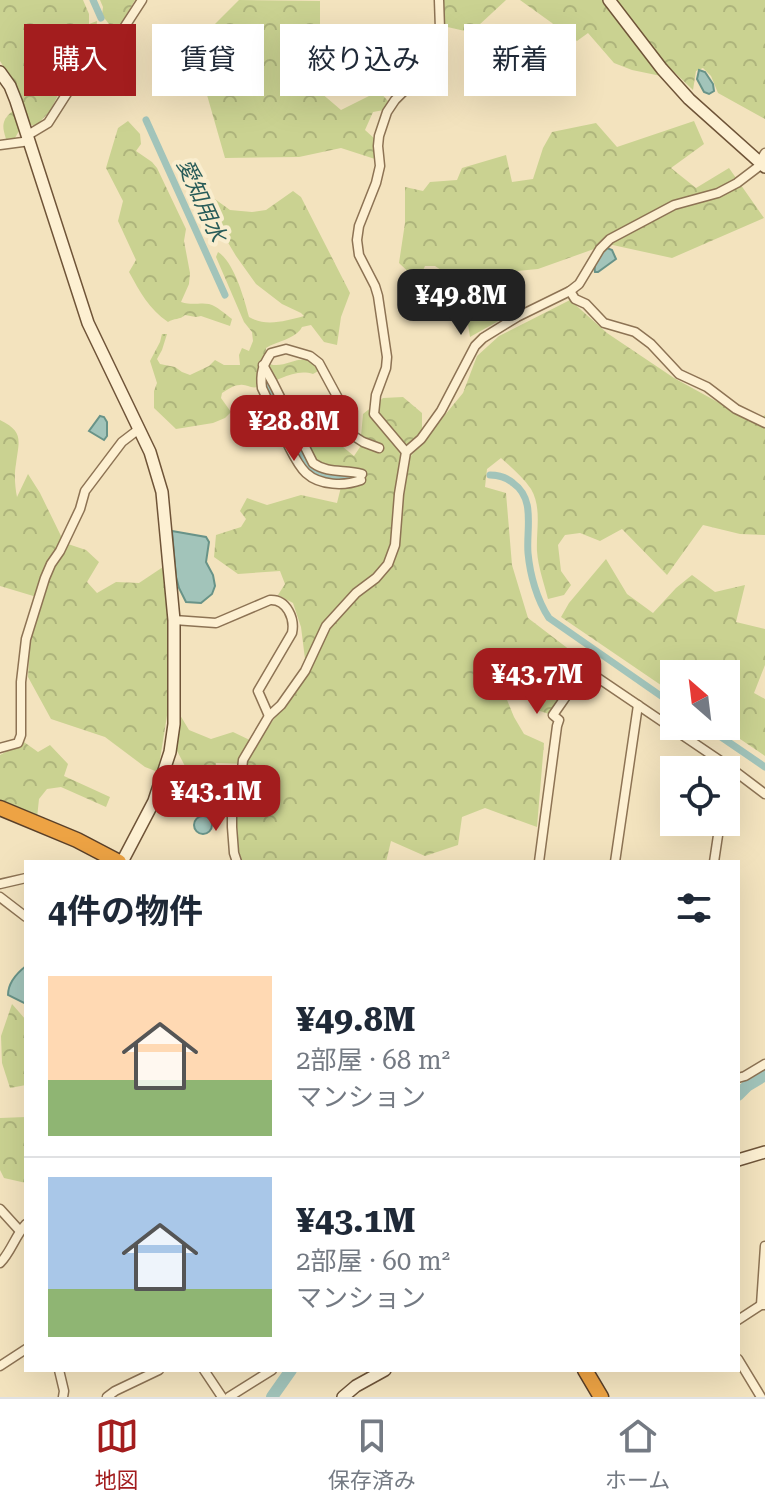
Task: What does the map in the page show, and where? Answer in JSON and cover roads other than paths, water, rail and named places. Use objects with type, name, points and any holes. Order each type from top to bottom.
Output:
[{"type":"highway","points":[[0,808],[117,860]]},
{"type":"highway","points":[[586,1372],[601,1397]]},
{"type":"street","points":[[0,145],[29,138],[48,123],[71,87],[120,34],[142,0]]},
{"type":"street","points":[[406,452],[374,414],[387,357],[378,296],[359,255],[357,240],[380,166],[378,146],[387,112],[425,70],[440,29],[439,0]]},
{"type":"street","points":[[236,860],[232,799],[240,789],[243,760],[269,716],[281,705],[305,671],[326,626],[388,564],[395,545],[406,452],[421,439],[441,411],[475,346],[517,317],[579,284],[600,249],[610,239],[674,205],[718,193],[737,183],[764,161],[689,99],[609,0]]},
{"type":"street","points":[[0,72],[10,86],[29,138],[88,323],[150,452],[162,492],[174,620],[174,724],[170,752],[154,801],[122,860]]},
{"type":"street","points":[[570,291],[604,323],[638,333],[679,374],[707,387],[736,409],[765,423]]},
{"type":"street","points":[[362,477],[350,471],[322,469],[313,463],[263,365],[271,353],[286,349],[310,356],[319,363],[333,387],[346,431],[379,448]]},
{"type":"street","points":[[0,748],[18,743],[21,735],[21,682],[26,639],[51,564],[80,509],[85,491],[122,442],[139,429]]},
{"type":"street","points":[[174,620],[216,623],[270,600],[277,599],[286,605],[294,624],[292,633],[258,691],[269,716]]},
{"type":"street","points":[[539,860],[559,720],[553,715],[576,682],[598,678],[713,756]]},
{"type":"street","points":[[615,860],[638,705]]},
{"type":"street","points":[[740,775],[765,794]]},
{"type":"street","points":[[714,860],[718,836]]},
{"type":"street","points":[[0,884],[24,878]]},
{"type":"street","points":[[0,897],[24,915]]},
{"type":"street","points":[[740,1077],[765,1064]]},
{"type":"street","points":[[740,1159],[765,1152]]},
{"type":"street","points":[[0,1209],[23,1228],[0,1263]]},
{"type":"street","points":[[740,1319],[763,1305],[765,1246]]},
{"type":"street","points":[[0,1366],[24,1350]]},
{"type":"street","points":[[740,1362],[761,1397]]},
{"type":"street","points":[[59,1372],[63,1397]]},
{"type":"street","points":[[107,1397],[155,1372]]},
{"type":"street","points":[[205,1372],[222,1397]]},
{"type":"street","points":[[229,1397],[269,1372]]},
{"type":"street","points":[[343,1397],[380,1372]]},
{"type":"water","points":[[699,70],[705,72],[713,84],[714,91],[709,94],[704,92],[697,79]]},
{"type":"water","points":[[607,248],[612,250],[616,259],[595,272],[596,262]]},
{"type":"water","points":[[100,416],[107,422],[104,440],[89,431]]},
{"type":"water","points":[[172,531],[206,537],[209,542],[206,562],[215,586],[212,594],[201,603],[186,602],[179,588]]},
{"type":"water","points":[[199,816],[207,816],[212,825],[210,832],[199,834],[194,829],[194,821]]},
{"type":"water","points":[[24,968],[24,1003],[8,995]]},
{"type":"waterway","name":"愛知用水","points":[[93,0],[101,18]]},
{"type":"waterway","name":"愛知用水","points":[[146,120],[225,295]]},
{"type":"waterway","name":"愛知用水","points":[[268,387],[309,467],[320,475],[361,477]]},
{"type":"waterway","name":"愛知用水","points":[[490,475],[508,479],[525,497],[530,570],[549,618],[660,695]]},
{"type":"waterway","name":"愛知用水","points":[[725,740],[765,767]]},
{"type":"waterway","points":[[740,1093],[765,1075]]},
{"type":"waterway","points":[[272,1397],[290,1372]]}]
